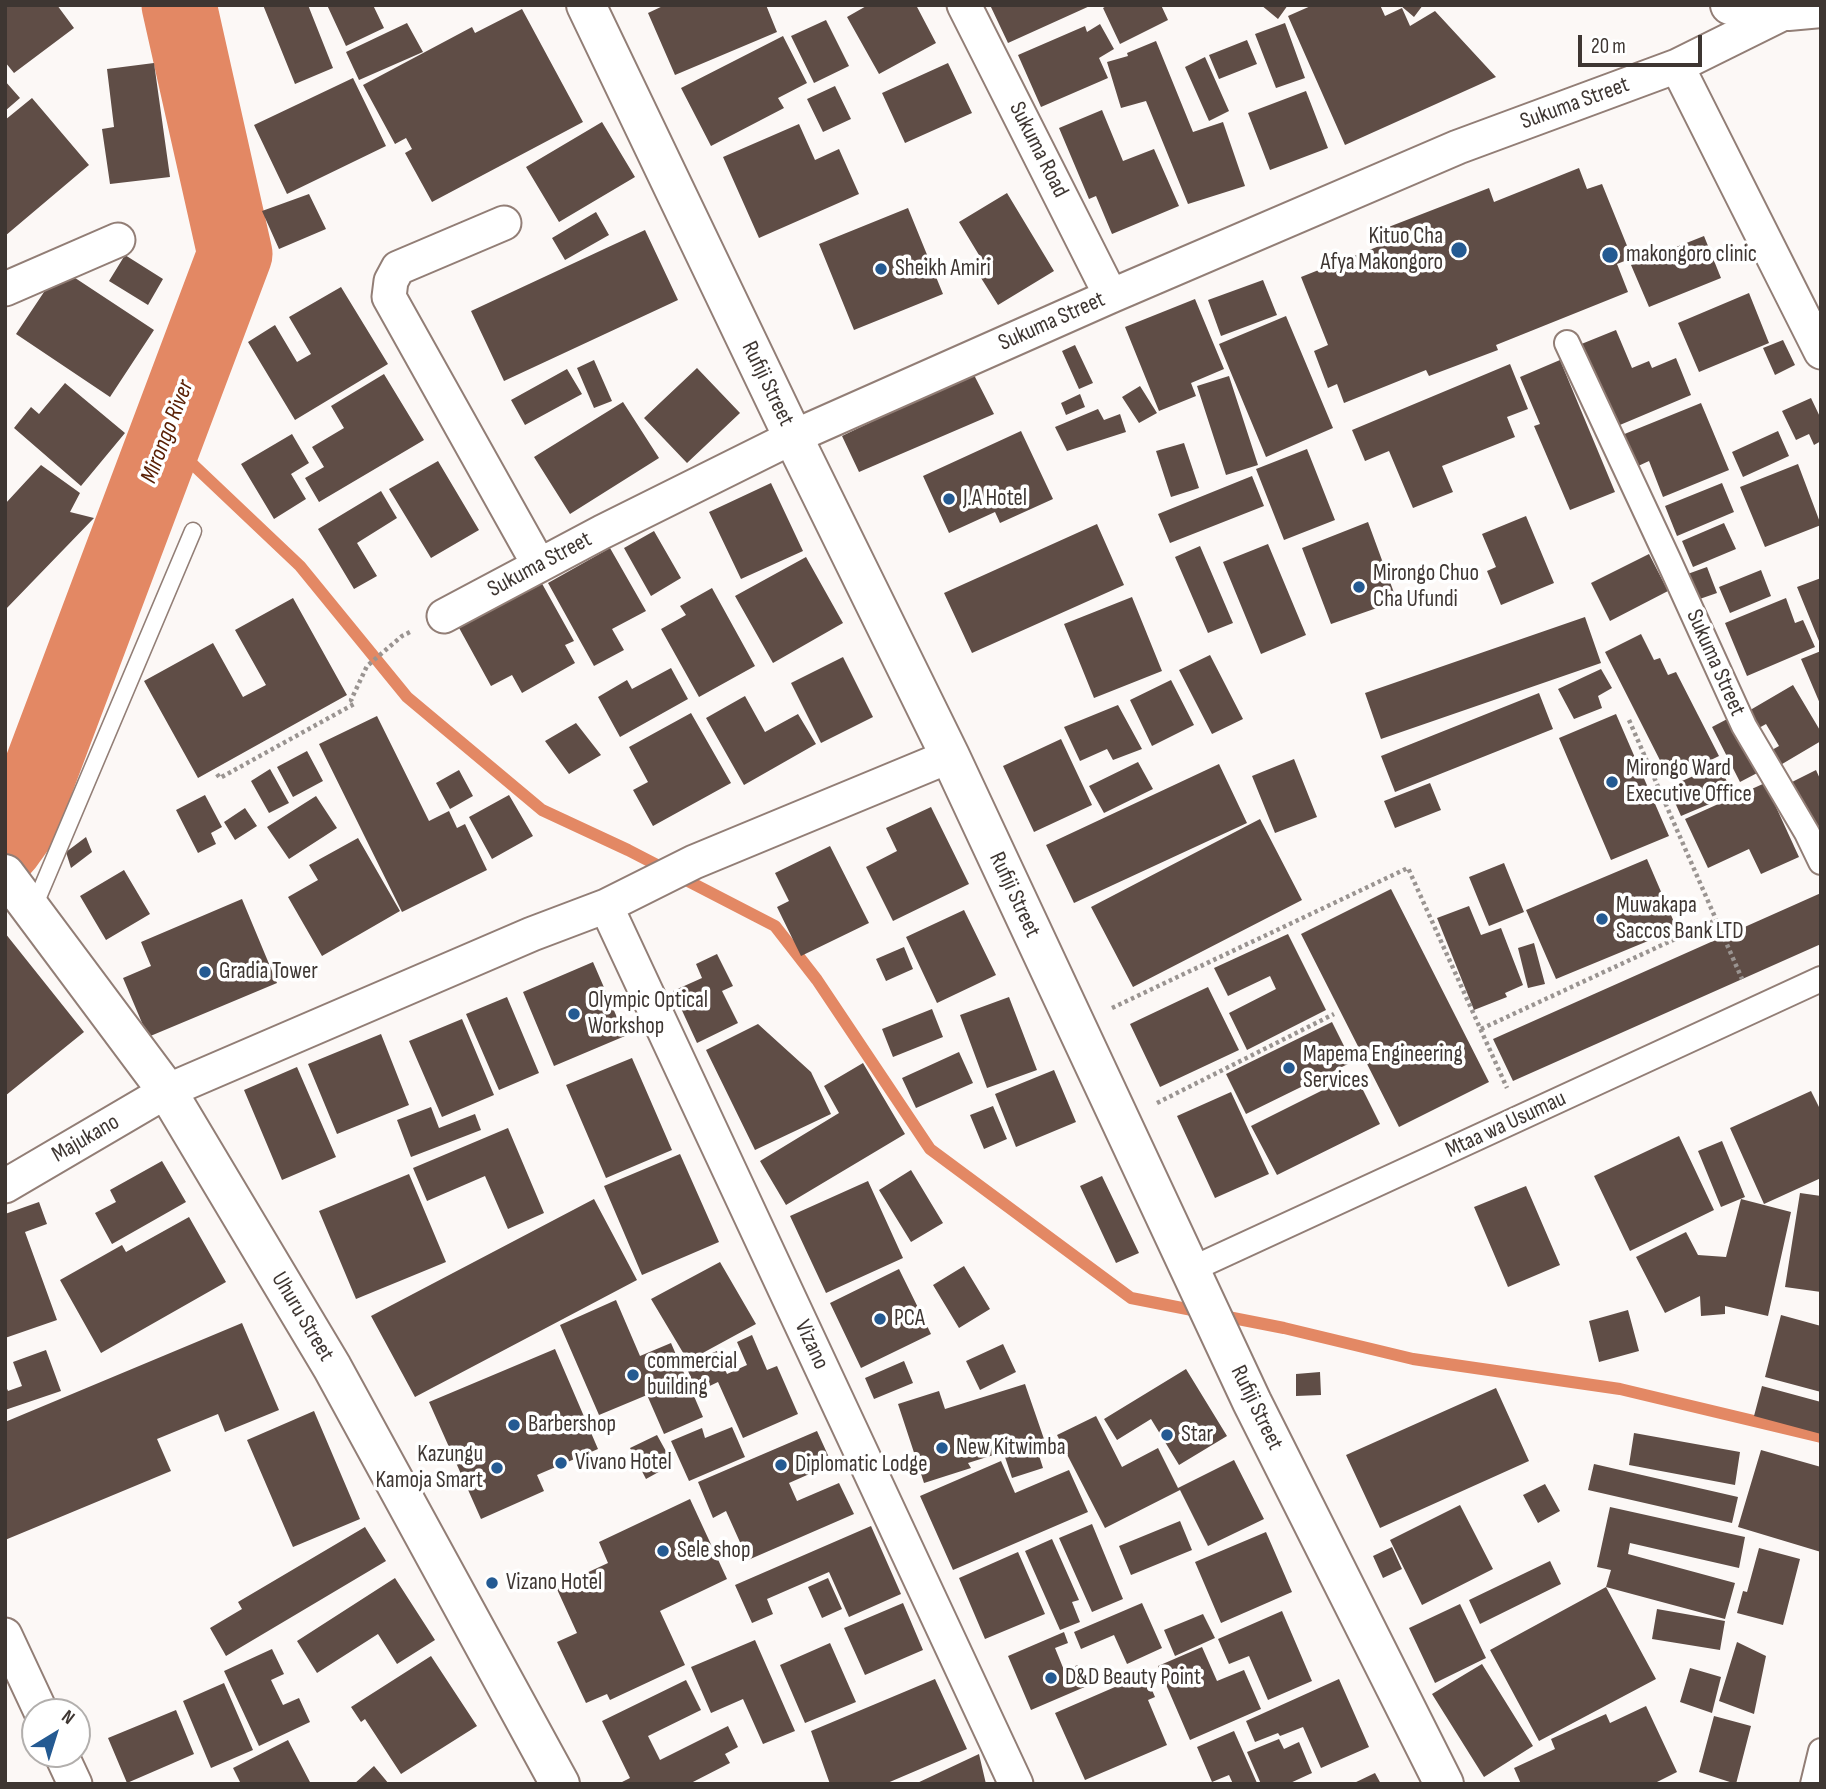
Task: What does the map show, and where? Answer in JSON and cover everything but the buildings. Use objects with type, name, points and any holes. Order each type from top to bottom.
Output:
[{"type":"street","name":"Rufiji Street","points":[[586,5],[793,437],[950,756],[1252,1402],[1444,1784]]},
{"type":"street","name":"Sukuma Road","points":[[964,5],[1111,296]]},
{"type":"street","points":[[1730,5],[1804,10]]},
{"type":"street","name":"Sukuma Street","points":[[444,616],[793,437],[1111,296],[1458,147],[1677,66],[1804,10]]},
{"type":"street","points":[[1677,66],[1821,352]]},
{"type":"street","points":[[504,223],[398,268],[391,281],[389,297],[539,565]]},
{"type":"street","points":[[5,289],[118,240]]},
{"type":"street","name":"Sukuma Street","points":[[1567,343],[1744,726],[1807,833],[1821,862]]},
{"type":"street","name":"Majukano","points":[[5,1186],[167,1091],[617,900],[694,862],[950,756]]},
{"type":"street","name":"Uhuru Street","points":[[7,877],[167,1091],[332,1367],[560,1784]]},
{"type":"street","name":"Vizano","points":[[617,900],[1016,1784]]},
{"type":"street","name":"Mtaa wa Usumau","points":[[1194,1277],[1520,1118],[1755,1010],[1818,987]]},
{"type":"street","points":[[5,1636],[34,1698]]},
{"type":"street","points":[[1813,1784],[1821,1751]]},
{"type":"street","points":[[68,1768],[75,1784]]},
{"type":"lane","points":[[32,910],[193,531]]},
{"type":"path","points":[[218,774],[220,778],[354,704],[351,700],[367,666],[402,636]]},
{"type":"path","points":[[1629,720],[1755,1010]]},
{"type":"path","points":[[1075,1025],[1408,868],[1520,1118]]},
{"type":"path","points":[[1481,1029],[1716,920]]},
{"type":"path","points":[[1121,1122],[1334,1014]]},
{"type":"waterway","name":"Mirongo River","points":[[5,846],[20,825],[235,254],[179,5]]},
{"type":"waterway","points":[[166,439],[300,566],[407,697],[542,810],[628,850],[775,926],[817,980],[930,1149],[1131,1298],[1284,1328],[1413,1359],[1620,1389],[1821,1437]]},
{"type":"place","name":"Kituo Cha Afya Makongoro","points":[[1459,250]]},
{"type":"place","name":"makongoro clinic","points":[[1610,255]]},
{"type":"place","name":"Sheikh Amiri","points":[[881,269]]},
{"type":"place","name":"J.A Hotel","points":[[949,499]]},
{"type":"place","name":"Mirongo Chuo Cha Ufundi","points":[[1359,587]]},
{"type":"place","name":"Mirongo Ward Executive Office","points":[[1612,782]]},
{"type":"place","name":"Muwakapa Saccos Bank LTD","points":[[1602,919]]},
{"type":"place","name":"Gradia Tower","points":[[205,972]]},
{"type":"place","name":"Olympic Optical Workshop","points":[[574,1014]]},
{"type":"place","name":"Mapema Engineering Services","points":[[1289,1068]]},
{"type":"place","name":"PCA","points":[[880,1319]]},
{"type":"place","name":"commercial building","points":[[633,1375]]},
{"type":"place","name":"Barbershop","points":[[514,1425]]},
{"type":"place","name":"Star","points":[[1167,1435]]},
{"type":"place","name":"New Kitwimba","points":[[942,1448]]},
{"type":"place","name":"Vivano Hotel","points":[[561,1463]]},
{"type":"place","name":"Diplomatic Lodge","points":[[781,1465]]},
{"type":"place","name":"Kazungu Kamoja Smart","points":[[497,1468]]},
{"type":"place","name":"Sele shop","points":[[663,1551]]},
{"type":"place","name":"Vizano Hotel","points":[[492,1583]]},
{"type":"place","name":"D&D Beauty Point","points":[[1051,1678]]}]
